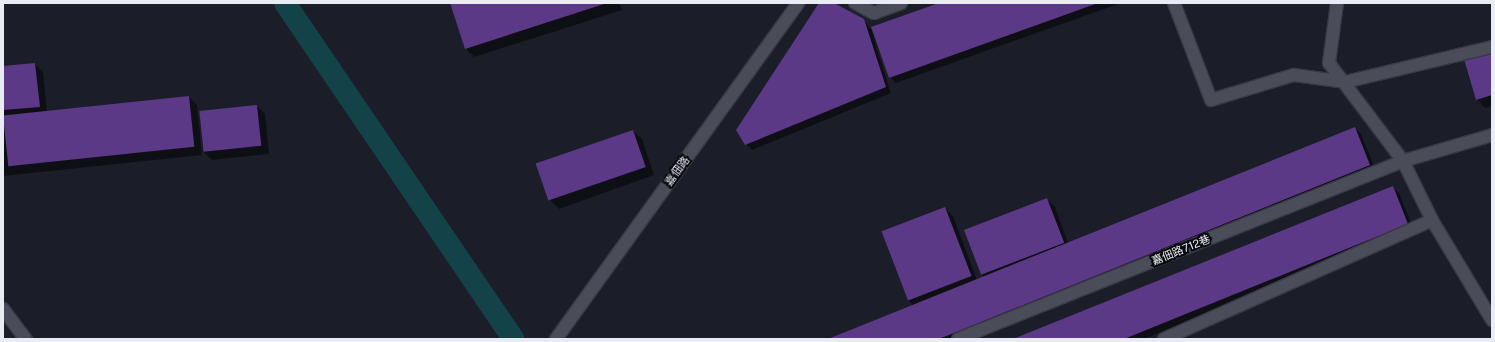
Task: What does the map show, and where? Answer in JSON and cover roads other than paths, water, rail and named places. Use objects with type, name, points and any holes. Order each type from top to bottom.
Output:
[{"type":"street","name":"嘉佃路","points":[[556,339],[798,3]]},
{"type":"street","points":[[855,3],[874,13],[901,3]]},
{"type":"street","points":[[1174,3],[1211,100],[1294,75],[1345,82],[1492,47]]},
{"type":"street","points":[[1337,3],[1329,63],[1345,82],[1403,161],[1432,220],[1492,320]]},
{"type":"street","name":"嘉佃路712巷","points":[[958,339],[1403,161],[1492,135]]},
{"type":"street","points":[[1164,339],[1432,220]]},
{"type":"street","points":[[3,309],[26,339]]},
{"type":"waterway","points":[[285,3],[513,339]]}]
